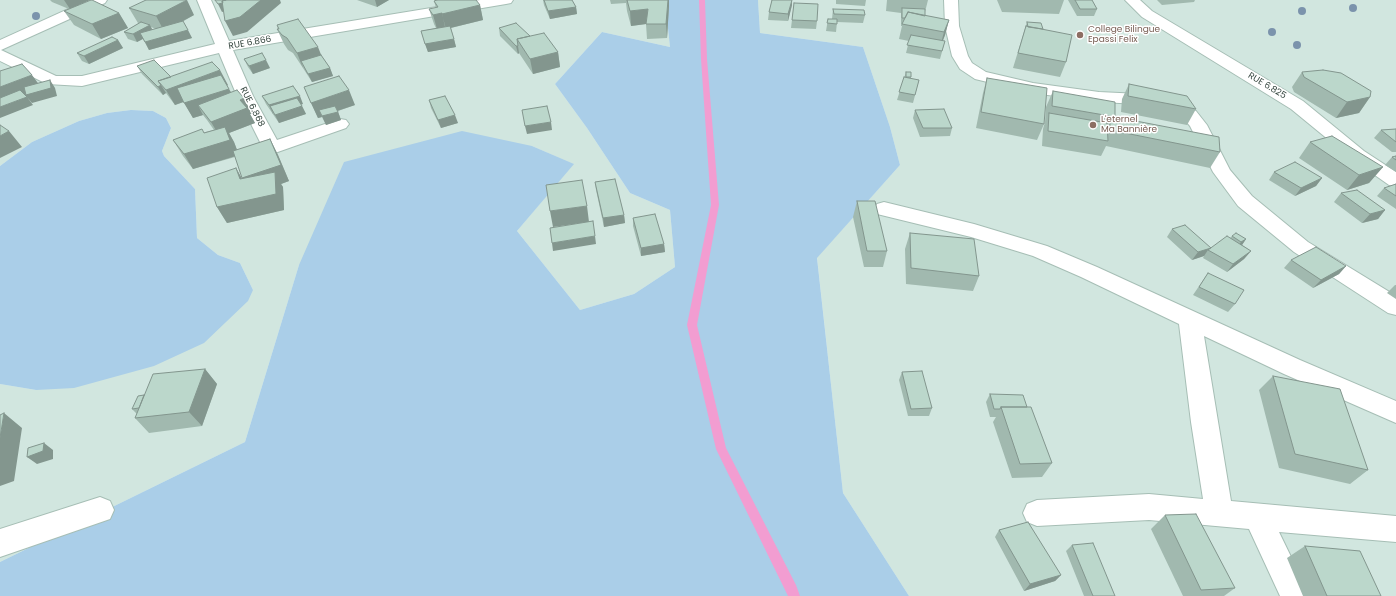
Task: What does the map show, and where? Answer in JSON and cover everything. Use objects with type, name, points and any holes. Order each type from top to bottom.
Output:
[{"type":"street","points":[[0,46],[100,0]]},
{"type":"street","name":"RUE 6.868","points":[[204,0],[245,96],[272,148],[340,124]]},
{"type":"street","name":"RUE 6.866","points":[[0,55],[53,81],[82,81],[224,47],[506,0]]},
{"type":"street","points":[[951,0],[952,26],[960,56],[966,66],[981,76],[1033,88],[1099,97],[1140,99],[1171,105],[1190,115],[1198,125],[1222,172],[1245,201],[1301,247],[1396,307]]},
{"type":"street","name":"RUE 6.825","points":[[1132,0],[1147,14],[1297,105],[1358,155],[1396,181]]},
{"type":"street","points":[[884,209],[974,231],[1040,251],[1089,272],[1292,367],[1396,412]]},
{"type":"street","points":[[1190,319],[1204,422],[1219,513]]},
{"type":"street","points":[[1037,513],[1149,507],[1396,529]]},
{"type":"street","points":[[0,543],[100,510]]},
{"type":"street","points":[[1257,516],[1295,596]]},
{"type":"shaded area","points":[[0,0],[665,0],[670,47],[602,32],[555,84],[587,128],[630,193],[670,210],[675,267],[634,294],[580,310],[517,231],[573,164],[532,146],[299,265],[245,442],[0,562],[0,384],[36,390],[253,290],[240,263],[218,255],[197,238],[195,189],[164,156],[162,151],[171,128],[166,118],[153,111],[131,110],[107,113],[79,121],[32,142],[0,166]]},
{"type":"shaded area","points":[[665,0],[758,0],[760,33],[863,47],[890,127],[900,165],[817,258],[843,493],[909,596],[0,596],[0,562],[245,442],[299,265],[344,162],[462,131],[532,146],[574,164],[517,231],[580,310],[634,294],[675,267],[670,210],[630,193],[587,128],[555,84],[602,32],[670,47]]},
{"type":"shaded area","points":[[758,0],[1396,0],[1396,596],[909,596],[843,493],[817,257],[900,165],[890,127],[863,47],[760,33]]},
{"type":"shaded area","points":[[131,110],[153,111],[166,118],[171,128],[162,151],[164,156],[195,189],[197,238],[218,255],[240,263],[253,290],[248,301],[204,343],[154,366],[74,388],[36,390],[0,384],[0,166],[32,142],[79,121],[107,113]]},
{"type":"building","points":[[91,0],[119,13],[92,24],[64,11]]},
{"type":"building","points":[[146,0],[187,0],[156,16],[129,8]]},
{"type":"building","points":[[215,0],[226,0],[222,1],[223,3],[218,4]]},
{"type":"building","points":[[261,0],[240,17],[225,21],[222,1]]},
{"type":"building","points":[[476,0],[480,5],[433,15],[429,9],[438,7],[434,1]]},
{"type":"building","points":[[544,0],[572,0],[576,7],[548,11]]},
{"type":"building","points":[[627,0],[668,0],[666,24],[646,24],[648,9],[630,11]]},
{"type":"building","points":[[772,0],[792,0],[788,14],[769,12]]},
{"type":"building","points":[[1075,0],[1092,0],[1097,9],[1080,9]]},
{"type":"building","points":[[794,3],[818,4],[817,21],[792,20]]},
{"type":"building","points":[[902,8],[925,9],[925,16],[908,12],[905,18],[902,18]]},
{"type":"building","points":[[833,9],[864,10],[865,15],[834,14]]},
{"type":"building","points":[[908,12],[949,20],[944,32],[902,24]]},
{"type":"building","points":[[298,19],[318,47],[297,53],[287,38],[277,29],[279,29],[277,25]]},
{"type":"building","points":[[828,19],[837,19],[837,24],[827,23]]},
{"type":"building","points":[[183,21],[188,30],[145,42],[140,33]]},
{"type":"building","points":[[141,22],[150,25],[133,34],[124,32]]},
{"type":"building","points":[[1027,22],[1041,23],[1043,29],[1028,27]]},
{"type":"building","points":[[516,23],[530,36],[517,39],[518,46],[516,46],[499,28]]},
{"type":"building","points":[[450,26],[454,39],[425,44],[421,31]]},
{"type":"building","points":[[1026,26],[1072,35],[1066,62],[1018,53]]},
{"type":"building","points":[[544,33],[558,52],[530,59],[517,39]]},
{"type":"building","points":[[911,35],[945,41],[942,51],[907,45]]},
{"type":"building","points":[[112,37],[118,40],[84,56],[77,53]]},
{"type":"building","points":[[262,53],[266,60],[249,66],[244,59]]},
{"type":"building","points":[[321,55],[330,68],[308,74],[301,61]]},
{"type":"building","points":[[154,60],[171,77],[158,81],[161,85],[158,87],[137,66]]},
{"type":"building","points":[[212,62],[220,70],[166,90],[158,81]]},
{"type":"building","points":[[22,64],[32,75],[0,87],[0,71]]},
{"type":"building","points":[[1323,70],[1341,73],[1371,91],[1370,97],[1347,102],[1304,77],[1302,72]]},
{"type":"building","points":[[906,72],[911,72],[911,77],[906,77]]},
{"type":"building","points":[[221,75],[229,89],[184,103],[177,88]]},
{"type":"building","points":[[339,76],[349,90],[311,103],[304,87]]},
{"type":"building","points":[[904,77],[919,80],[915,95],[899,92]]},
{"type":"building","points":[[987,78],[1047,88],[1044,124],[981,112]]},
{"type":"building","points":[[50,80],[51,88],[26,95],[24,87]]},
{"type":"building","points":[[1129,84],[1187,96],[1196,109],[1128,96]]},
{"type":"building","points":[[293,86],[300,96],[269,105],[262,96]]},
{"type":"building","points":[[20,90],[27,97],[0,107],[0,98]]},
{"type":"building","points":[[237,90],[244,98],[240,100],[247,108],[211,122],[198,105]]},
{"type":"building","points":[[1053,91],[1115,102],[1115,117],[1219,137],[1220,152],[1110,130],[1110,116],[1052,106]]},
{"type":"building","points":[[445,96],[455,115],[438,120],[429,100]]},
{"type":"building","points":[[297,98],[302,106],[275,115],[270,106]]},
{"type":"building","points":[[335,106],[338,112],[322,116],[319,110]]},
{"type":"building","points":[[547,106],[551,122],[525,126],[522,110]]},
{"type":"building","points":[[944,109],[952,128],[923,128],[915,110]]},
{"type":"building","points":[[1049,113],[1107,123],[1108,141],[1048,131]]},
{"type":"building","points":[[0,125],[9,131],[0,136]]},
{"type":"building","points":[[225,127],[230,140],[184,154],[173,140],[202,129],[204,133]]},
{"type":"building","points":[[1396,129],[1396,142],[1381,130]]},
{"type":"building","points":[[1332,136],[1383,167],[1359,175],[1310,142]]},
{"type":"building","points":[[270,139],[281,165],[242,178],[233,151]]},
{"type":"building","points":[[1295,162],[1322,178],[1301,188],[1274,172]]},
{"type":"building","points":[[236,168],[240,179],[275,172],[276,194],[217,207],[207,178]]},
{"type":"building","points":[[615,179],[624,215],[603,218],[595,182]]},
{"type":"building","points":[[582,180],[587,206],[550,211],[546,185]]},
{"type":"building","points":[[1396,184],[1396,196],[1384,188]]},
{"type":"building","points":[[1357,190],[1385,210],[1370,214],[1341,193]]},
{"type":"building","points":[[857,201],[875,201],[887,251],[867,251]]},
{"type":"building","points":[[655,214],[664,244],[641,248],[633,218]]},
{"type":"building","points":[[593,221],[595,236],[552,243],[550,228]]},
{"type":"building","points":[[1185,225],[1211,248],[1198,252],[1172,229]]},
{"type":"building","points":[[910,233],[974,239],[979,276],[911,268]]},
{"type":"building","points":[[1236,233],[1246,239],[1241,242],[1232,236]]},
{"type":"building","points":[[1227,236],[1251,251],[1233,264],[1208,250]]},
{"type":"building","points":[[1316,247],[1346,266],[1321,280],[1291,260]]},
{"type":"building","points":[[1208,273],[1244,290],[1235,304],[1199,287]]},
{"type":"building","points":[[205,369],[189,412],[135,418],[153,374]]},
{"type":"building","points":[[922,371],[932,408],[911,409],[902,372]]},
{"type":"building","points":[[1273,376],[1340,389],[1368,470],[1295,454]]},
{"type":"building","points":[[990,394],[1023,395],[1027,407],[1001,407],[1000,409],[994,409]]},
{"type":"building","points":[[144,395],[139,408],[132,409],[138,396]]},
{"type":"building","points":[[1001,407],[1031,407],[1052,463],[1020,464]]},
{"type":"building","points":[[4,413],[0,438],[0,415]]},
{"type":"building","points":[[44,443],[43,451],[27,457],[28,448]]},
{"type":"building","points":[[1196,514],[1235,588],[1201,590],[1165,515]]},
{"type":"building","points":[[1028,522],[1061,575],[1030,584],[999,530]]},
{"type":"building","points":[[1093,543],[1115,596],[1093,596],[1072,545]]},
{"type":"building","points":[[1305,546],[1360,551],[1381,596],[1327,596]]},
{"type":"waterway","points":[[702,0],[704,59],[715,205],[692,325],[721,449],[792,589],[794,596]]},
{"type":"place","name":"College Bilingue Epassi Felix","points":[[1080,35]]},
{"type":"place","name":"L'eternel Ma Bannière","points":[[1093,125]]}]
